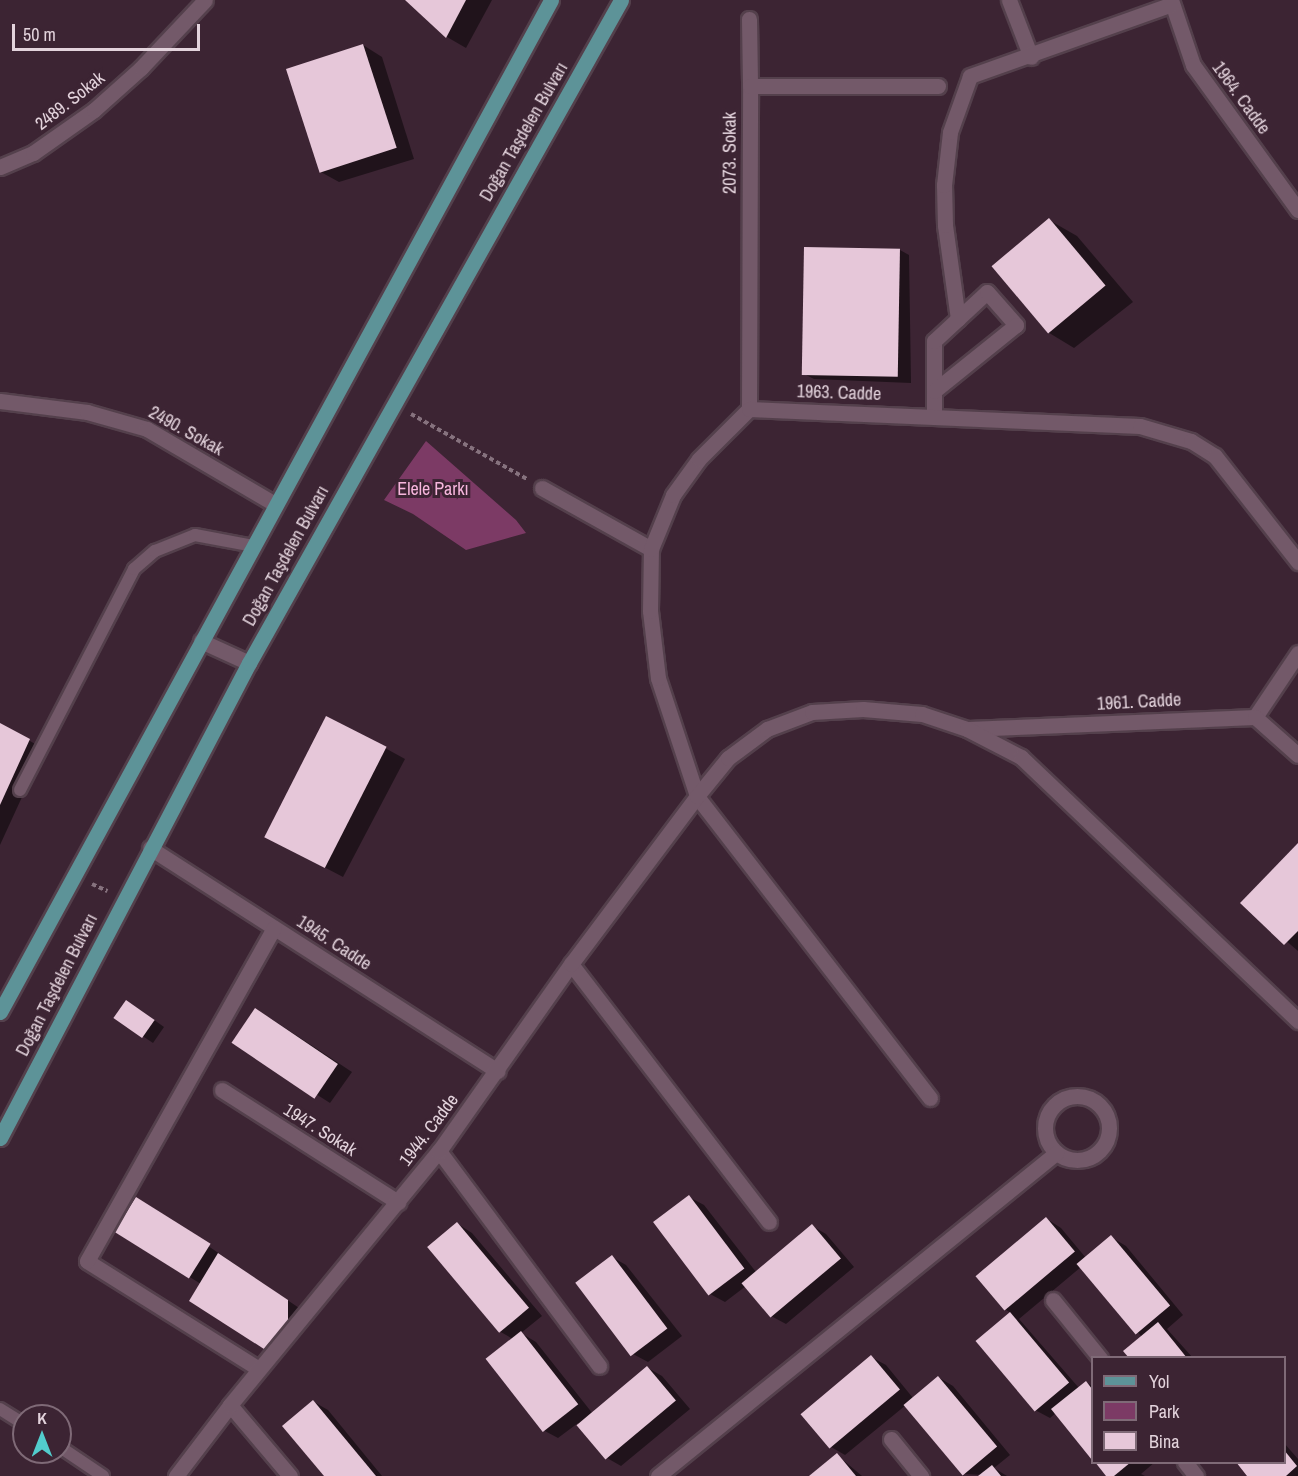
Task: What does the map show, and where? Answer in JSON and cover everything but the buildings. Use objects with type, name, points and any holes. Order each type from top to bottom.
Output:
[{"type":"main road","name":"Doğan Taşdelen Bulvarı","points":[[0,1012],[4,997],[74,876],[551,0]]},
{"type":"main road","name":"Doğan Taşdelen Bulvarı","points":[[0,1138],[249,663],[392,404],[621,0]]},
{"type":"street","name":"2489. Sokak","points":[[0,167],[33,153],[94,110],[141,68],[205,0]]},
{"type":"street","points":[[1009,0],[1031,57]]},
{"type":"street","points":[[958,319],[945,225],[944,185],[950,132],[970,76],[1031,57],[1172,2]]},
{"type":"street","name":"1964. Cadde","points":[[1172,2],[1193,65],[1298,210]]},
{"type":"street","name":"2073. Sokak","points":[[749,19],[749,409]]},
{"type":"street","points":[[750,86],[938,86]]},
{"type":"street","points":[[934,391],[1016,325],[987,292],[934,341],[934,391],[934,415]]},
{"type":"street","name":"2490. Sokak","points":[[0,401],[87,412],[147,429],[275,504]]},
{"type":"street","points":[[749,409],[699,459],[673,495],[651,549],[650,611],[658,678],[697,796],[930,1098]]},
{"type":"street","name":"1963. Cadde","points":[[749,409],[934,415],[1140,426],[1191,441],[1215,456],[1237,479],[1298,562]]},
{"type":"street","points":[[542,488],[651,549]]},
{"type":"street","points":[[201,640],[249,663]]},
{"type":"street","points":[[1298,653],[1255,717],[1298,755]]},
{"type":"street","name":"1944. Cadde","points":[[176,1476],[259,1369],[439,1151],[498,1071],[571,964],[728,758],[767,729],[812,712],[863,709],[922,714],[967,729]]},
{"type":"street","name":"1961. Cadde","points":[[967,729],[1255,717]]},
{"type":"street","points":[[967,729],[1021,758],[1298,1021]]},
{"type":"street","name":"1945. Cadde","points":[[150,848],[498,1071]]},
{"type":"street","points":[[259,1369],[87,1261],[274,928]]},
{"type":"street","points":[[571,964],[769,1222]]},
{"type":"street","name":"1947. Sokak","points":[[222,1090],[398,1202]]},
{"type":"street","points":[[1073,1096],[1094,1100],[1102,1107],[1110,1126],[1104,1147],[1096,1155],[1076,1161],[1056,1153],[1045,1135],[1048,1114],[1054,1105],[1073,1096]]},
{"type":"street","points":[[439,1151],[600,1366]]},
{"type":"street","points":[[658,1476],[1056,1153]]},
{"type":"street","points":[[1053,1300],[1098,1356]]},
{"type":"street","points":[[230,1405],[290,1476]]},
{"type":"street","points":[[891,1439],[921,1476]]},
{"type":"street","points":[[1187,1464],[1196,1476]]},
{"type":"lane","points":[[20,790],[134,569],[154,551],[195,535],[253,546]]},
{"type":"lane","points":[[72,1456],[103,1476]]},
{"type":"path","points":[[392,404],[542,488]]},
{"type":"path","points":[[74,876],[124,899]]},
{"type":"green space","name":"Elele Parkı","points":[[426,441],[516,520],[526,533],[466,550],[413,514],[384,500]]}]
